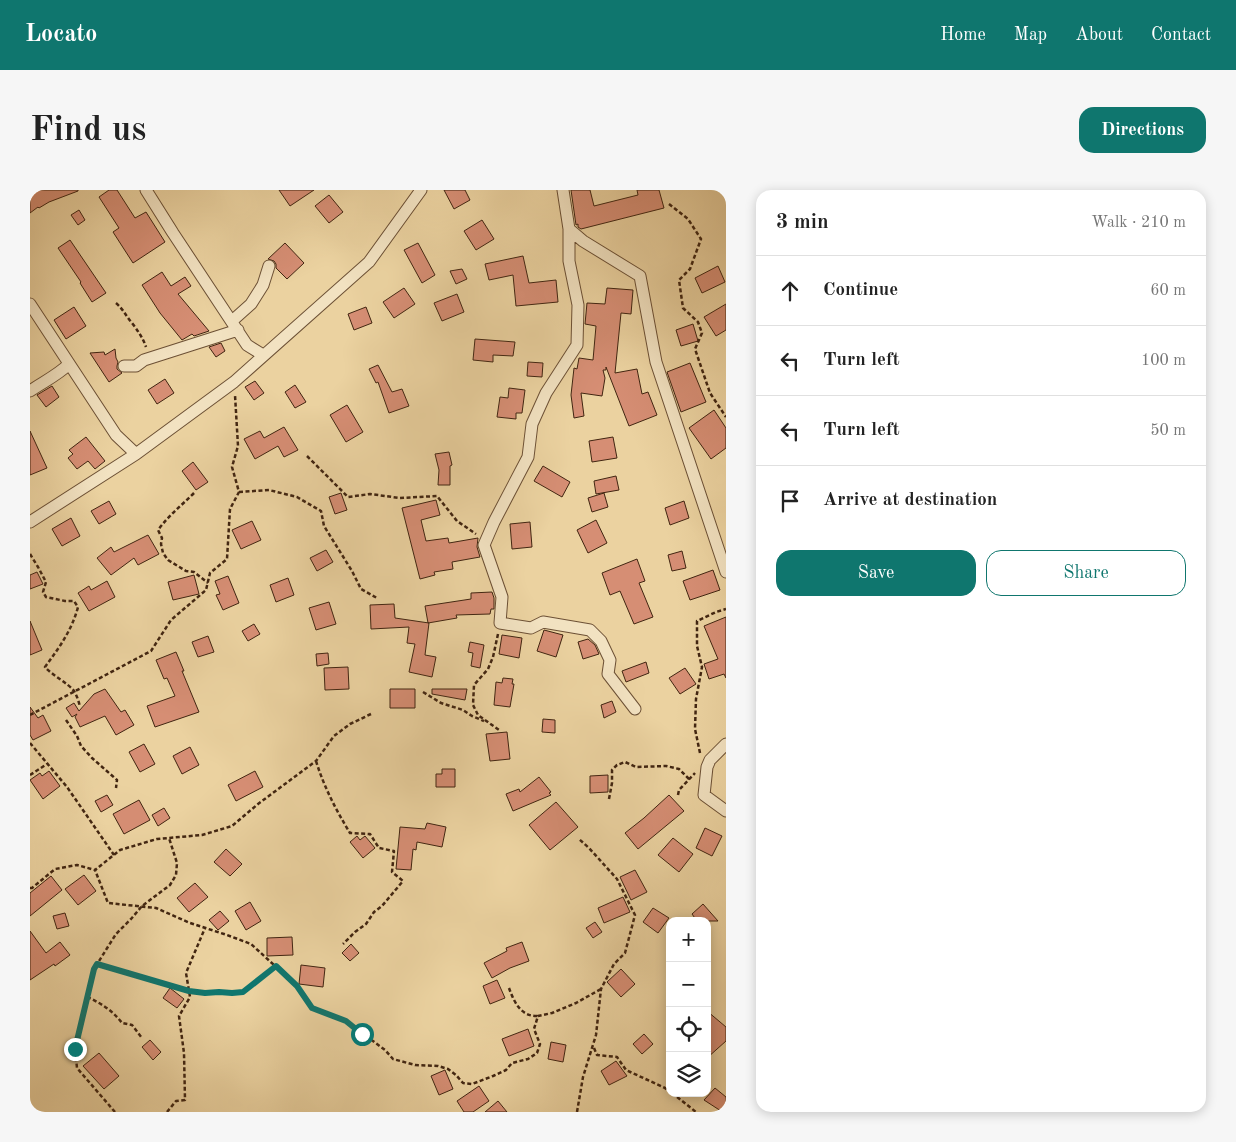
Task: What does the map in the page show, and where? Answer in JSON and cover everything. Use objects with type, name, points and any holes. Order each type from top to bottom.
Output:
[{"type":"street","points":[[146,190],[172,233],[247,345],[263,355]]},
{"type":"street","points":[[30,522],[136,454],[234,382],[369,262],[421,190]]},
{"type":"street","points":[[563,190],[569,229],[569,261],[578,305],[577,345],[546,393],[532,424],[528,457],[484,544],[502,597],[500,623],[531,628],[543,622],[590,630],[601,641],[610,660],[608,674],[635,709]]},
{"type":"street","points":[[569,229],[583,241],[640,276],[656,362],[726,572]]},
{"type":"street","points":[[124,366],[136,366],[144,360],[235,326],[263,285],[269,266]]},
{"type":"street","points":[[30,304],[116,435],[136,454]]},
{"type":"street","points":[[30,391],[61,372],[69,364]]},
{"type":"street","points":[[726,744],[710,760],[706,767],[704,795],[726,811]]},
{"type":"path","points":[[669,204],[688,219],[701,239],[690,269],[679,280],[683,308],[698,322],[702,333],[694,349],[710,393],[726,417]]},
{"type":"path","points":[[116,303],[123,309],[143,338],[150,358]]},
{"type":"path","points":[[30,715],[151,651],[171,620],[206,590],[210,573],[227,560],[230,509],[239,492],[232,467],[238,446],[234,382]]},
{"type":"path","points":[[306,456],[348,498],[370,494],[400,498],[437,496],[457,521],[478,535],[484,544]]},
{"type":"path","points":[[239,492],[269,490],[297,497],[321,511],[324,526],[361,589],[377,598]]},
{"type":"path","points":[[194,493],[178,510],[172,513],[158,530],[162,538],[163,552],[168,560],[186,571],[194,572],[208,583]]},
{"type":"path","points":[[30,554],[46,582],[43,592],[46,597],[74,601],[78,607],[67,636],[45,667],[51,674],[75,692],[80,707]]},
{"type":"path","points":[[678,795],[679,790],[689,779],[710,760],[701,755],[695,729],[696,699],[702,667],[697,646],[698,621],[726,609]]},
{"type":"path","points":[[499,730],[478,714],[473,705],[474,685],[491,663],[500,623]]},
{"type":"path","points":[[423,692],[487,722]]},
{"type":"path","points":[[96,870],[120,850],[157,839],[202,836],[232,826],[316,761],[334,736],[350,724],[370,714]]},
{"type":"path","points":[[66,720],[77,736],[81,746],[117,780],[116,788]]},
{"type":"path","points":[[30,743],[67,787],[114,855]]},
{"type":"path","points":[[316,761],[339,816],[350,833],[370,834],[379,848],[394,851],[392,872],[403,881],[382,906],[374,912],[366,924],[343,944]]},
{"type":"path","points":[[609,799],[612,770],[617,765],[625,762],[636,767],[666,766],[679,769],[689,779]]},
{"type":"path","points":[[30,775],[47,764]]},
{"type":"path","points":[[115,1112],[77,1068],[75,1049],[94,969],[116,934],[142,906],[170,885],[176,874],[177,863],[169,838]]},
{"type":"path","points":[[577,1112],[583,1077],[596,1035],[601,989],[614,964],[625,953],[635,915],[617,879],[579,839]]},
{"type":"path","points":[[30,888],[55,869],[77,865],[96,870]]},
{"type":"path","points":[[96,870],[108,903],[156,908],[190,923],[251,944],[297,986],[312,1008],[346,1021],[385,1050],[393,1059],[415,1065],[438,1066],[448,1069],[463,1083],[472,1084],[493,1076],[506,1070],[512,1063],[528,1059],[537,1054],[540,1044],[534,1029],[538,1016]]},
{"type":"path","points":[[167,1112],[176,1100],[185,1100],[184,1053],[179,1016],[190,997],[186,973],[205,928]]},
{"type":"path","points":[[97,964],[189,991],[205,993],[243,992],[276,966]]},
{"type":"path","points":[[509,988],[520,1010],[528,1016],[552,1013],[576,1003],[601,989]]},
{"type":"path","points":[[86,997],[98,1001],[115,1014],[122,1023],[132,1025],[142,1038]]},
{"type":"path","points":[[593,1046],[597,1055],[617,1057],[626,1070],[666,1089]]},
{"type":"path","points":[[677,1097],[696,1112]]},
{"type":"building","points":[[37,190],[78,191],[38,207],[30,213],[30,194]]},
{"type":"building","points":[[109,190],[117,190],[135,218],[146,212],[165,242],[133,263],[113,232],[119,228],[99,197]]},
{"type":"building","points":[[279,190],[314,190],[290,206]]},
{"type":"building","points":[[444,190],[465,190],[470,200],[454,209]]},
{"type":"building","points":[[571,190],[590,190],[594,206],[638,195],[637,190],[659,190],[664,208],[581,229],[578,227],[578,224],[576,225]]},
{"type":"building","points":[[329,195],[343,212],[329,223],[315,206]]},
{"type":"building","points":[[79,210],[85,220],[78,225],[71,215]]},
{"type":"building","points":[[482,220],[494,239],[476,250],[464,231]]},
{"type":"building","points":[[70,240],[106,293],[92,302],[58,248]]},
{"type":"building","points":[[285,243],[304,263],[287,279],[276,268],[274,261],[268,259]]},
{"type":"building","points":[[418,243],[435,275],[422,283],[404,250]]},
{"type":"building","points":[[523,256],[529,283],[556,280],[558,302],[516,306],[513,275],[489,280],[485,264]]},
{"type":"building","points":[[718,266],[725,282],[702,293],[695,278]]},
{"type":"building","points":[[462,269],[467,279],[456,284],[450,271]]},
{"type":"building","points":[[162,272],[171,286],[185,277],[191,286],[178,294],[209,331],[194,336],[192,334],[182,340],[160,313],[142,285]]},
{"type":"building","points":[[404,288],[415,304],[394,318],[383,302]]},
{"type":"building","points":[[607,288],[633,290],[631,314],[621,313],[615,373],[637,369],[642,394],[648,392],[657,415],[629,426],[606,367],[606,370],[603,370],[605,378],[602,396],[581,393],[584,416],[574,418],[571,395],[574,368],[577,369],[579,358],[593,360],[596,326],[585,324],[587,303],[605,304]]},
{"type":"building","points":[[457,294],[464,312],[442,321],[434,303]]},
{"type":"building","points":[[726,304],[726,330],[716,336],[704,317]]},
{"type":"building","points":[[74,307],[86,326],[66,339],[54,320]]},
{"type":"building","points":[[366,307],[372,323],[354,330],[348,314]]},
{"type":"building","points":[[693,324],[698,341],[681,346],[676,330]]},
{"type":"building","points":[[475,339],[515,342],[513,356],[493,355],[493,362],[473,360]]},
{"type":"building","points":[[221,343],[225,351],[216,357],[209,347]]},
{"type":"building","points":[[115,349],[118,362],[117,369],[122,373],[109,382],[90,353],[104,352],[105,355]]},
{"type":"building","points":[[528,362],[543,363],[542,377],[527,376]]},
{"type":"building","points":[[690,363],[706,402],[681,412],[667,372]]},
{"type":"building","points":[[378,365],[392,392],[402,389],[409,406],[389,413],[378,382],[376,383],[369,369]]},
{"type":"building","points":[[165,379],[174,393],[157,404],[148,390]]},
{"type":"building","points":[[255,381],[264,393],[254,400],[245,387]]},
{"type":"building","points":[[295,385],[306,402],[295,408],[285,392]]},
{"type":"building","points":[[52,386],[59,397],[46,407],[37,395]]},
{"type":"building","points":[[509,388],[525,390],[522,413],[516,413],[516,419],[497,417],[500,397],[508,398]]},
{"type":"building","points":[[347,405],[363,432],[346,442],[330,415]]},
{"type":"building","points":[[714,410],[726,428],[726,448],[711,459],[689,428]]},
{"type":"building","points":[[284,427],[298,450],[284,457],[278,446],[255,459],[244,439],[260,431],[264,438]]},
{"type":"building","points":[[30,431],[47,468],[30,475]]},
{"type":"building","points":[[86,437],[105,461],[95,469],[88,461],[77,469],[68,458],[73,454],[69,450]]},
{"type":"building","points":[[613,437],[617,458],[592,462],[589,441]]},
{"type":"building","points":[[449,452],[452,465],[450,466],[450,485],[438,485],[439,470],[435,454]]},
{"type":"building","points":[[193,462],[208,482],[196,490],[182,471]]},
{"type":"building","points":[[543,466],[570,482],[562,497],[534,481]]},
{"type":"building","points":[[616,476],[619,490],[596,494],[594,481]]},
{"type":"building","points":[[341,493],[347,510],[335,514],[329,497]]},
{"type":"building","points":[[604,493],[608,507],[592,512],[588,498]]},
{"type":"building","points":[[436,500],[440,515],[421,520],[426,541],[448,538],[449,543],[478,538],[477,547],[480,557],[452,562],[453,569],[434,572],[435,575],[420,579],[402,508]]},
{"type":"building","points":[[109,501],[116,514],[99,524],[91,511]]},
{"type":"building","points":[[684,501],[689,518],[670,525],[665,508]]},
{"type":"building","points":[[71,518],[80,536],[62,546],[52,529]]},
{"type":"building","points":[[596,520],[607,543],[588,553],[577,530]]},
{"type":"building","points":[[252,521],[261,540],[241,549],[232,530]]},
{"type":"building","points":[[530,522],[532,547],[512,549],[510,524]]},
{"type":"building","points":[[148,535],[159,554],[138,565],[134,558],[111,575],[97,558],[111,547],[114,552]]},
{"type":"building","points":[[326,550],[333,562],[317,571],[310,558]]},
{"type":"building","points":[[682,551],[686,568],[672,571],[668,555]]},
{"type":"building","points":[[637,559],[645,581],[639,583],[653,617],[634,624],[620,591],[610,595],[602,573]]},
{"type":"building","points":[[713,570],[720,590],[690,600],[683,581]]},
{"type":"building","points":[[37,572],[43,584],[30,589],[30,575]]},
{"type":"building","points":[[194,575],[199,594],[173,600],[168,582]]},
{"type":"building","points":[[228,576],[239,603],[223,610],[216,595],[220,594],[215,581]]},
{"type":"building","points":[[288,578],[294,595],[276,602],[270,585]]},
{"type":"building","points":[[107,581],[115,597],[89,611],[78,593],[89,586],[91,590]]},
{"type":"building","points":[[492,592],[494,609],[491,609],[490,614],[456,615],[457,618],[428,623],[425,606],[471,599],[471,593]]},
{"type":"building","points":[[329,602],[336,624],[316,630],[309,608]]},
{"type":"building","points":[[394,604],[395,618],[429,623],[425,655],[436,657],[432,677],[409,672],[415,644],[407,643],[409,627],[371,629],[370,605]]},
{"type":"building","points":[[726,617],[726,678],[724,674],[709,679],[704,664],[718,659],[704,626]]},
{"type":"building","points":[[30,621],[42,650],[30,655]]},
{"type":"building","points":[[254,624],[260,634],[248,641],[242,631]]},
{"type":"building","points":[[544,630],[563,635],[556,657],[537,651]]},
{"type":"building","points":[[502,635],[522,638],[519,658],[499,654]]},
{"type":"building","points":[[208,636],[214,652],[198,657],[192,642]]},
{"type":"building","points":[[588,639],[595,645],[599,654],[583,659],[578,642]]},
{"type":"building","points":[[470,642],[484,645],[480,668],[471,666],[473,653],[468,652]]},
{"type":"building","points":[[176,652],[199,712],[155,727],[147,706],[175,696],[167,678],[164,679],[156,660]]},
{"type":"building","points":[[328,653],[329,664],[317,666],[316,654]]},
{"type":"building","points":[[646,662],[649,673],[626,682],[622,671]]},
{"type":"building","points":[[348,667],[349,689],[325,690],[324,668]]},
{"type":"building","points":[[685,668],[696,684],[680,694],[669,678]]},
{"type":"building","points":[[503,678],[513,679],[512,684],[514,684],[510,707],[494,705],[496,682],[502,683]]},
{"type":"building","points":[[105,689],[121,712],[125,710],[134,725],[116,735],[105,716],[80,727],[75,717],[77,714],[72,717],[66,708],[74,703],[79,711],[94,694]]},
{"type":"building","points":[[390,689],[415,689],[415,708],[390,708]]},
{"type":"building","points":[[432,689],[467,689],[465,700],[432,694]]},
{"type":"building","points":[[612,701],[616,712],[604,718],[601,705]]},
{"type":"building","points":[[30,707],[38,718],[43,715],[51,731],[33,740],[30,735]]},
{"type":"building","points":[[543,719],[555,720],[555,733],[542,732]]},
{"type":"building","points":[[507,732],[510,759],[490,761],[486,734]]},
{"type":"building","points":[[144,744],[155,764],[140,772],[129,752]]},
{"type":"building","points":[[190,747],[199,765],[182,774],[173,756]]},
{"type":"building","points":[[442,769],[455,769],[455,787],[436,787],[436,774],[442,774]]},
{"type":"building","points":[[49,771],[60,786],[43,799],[30,780],[40,773],[42,776]]},
{"type":"building","points":[[255,771],[263,787],[236,801],[228,785]]},
{"type":"building","points":[[608,775],[608,792],[590,793],[590,776]]},
{"type":"building","points":[[539,777],[551,792],[549,793],[551,795],[513,811],[506,794],[519,789],[520,792]]},
{"type":"building","points":[[107,795],[113,805],[101,812],[95,801]]},
{"type":"building","points":[[669,795],[684,811],[638,849],[625,833]]},
{"type":"building","points":[[139,800],[150,820],[124,834],[113,814]]},
{"type":"building","points":[[556,802],[578,827],[550,850],[529,825]]},
{"type":"building","points":[[164,808],[170,818],[158,826],[152,815]]},
{"type":"building","points":[[427,823],[446,827],[442,847],[417,842],[416,850],[413,849],[411,870],[396,869],[400,827],[425,829]]},
{"type":"building","points":[[705,828],[722,836],[712,856],[696,848]]},
{"type":"building","points":[[357,836],[360,840],[365,836],[375,848],[363,858],[350,842]]},
{"type":"building","points":[[673,838],[693,854],[679,872],[658,855]]},
{"type":"building","points":[[226,849],[242,864],[230,876],[214,862]]},
{"type":"building","points":[[635,870],[647,892],[631,900],[620,877]]},
{"type":"building","points":[[84,875],[96,891],[78,905],[65,889]]},
{"type":"building","points":[[51,876],[62,890],[30,916],[30,893]]},
{"type":"building","points":[[195,883],[208,897],[189,912],[177,898]]},
{"type":"building","points":[[623,897],[630,912],[604,923],[598,908]]},
{"type":"building","points":[[250,902],[261,921],[246,930],[235,911]]},
{"type":"building","points":[[703,904],[718,921],[711,921],[711,917],[694,917],[692,914]]},
{"type":"building","points":[[653,908],[667,917],[658,933],[643,922]]},
{"type":"building","points":[[220,911],[229,921],[218,930],[209,920]]},
{"type":"building","points":[[65,913],[69,926],[57,929],[53,916]]},
{"type":"building","points":[[595,922],[602,932],[593,938],[586,928]]},
{"type":"building","points":[[30,931],[46,953],[60,942],[70,955],[30,980]]},
{"type":"building","points":[[292,937],[293,955],[267,956],[267,938]]},
{"type":"building","points":[[522,942],[529,961],[510,968],[492,978],[484,963],[507,951],[506,948]]},
{"type":"building","points":[[351,944],[359,953],[350,961],[342,953]]},
{"type":"building","points":[[301,965],[325,968],[323,987],[299,984]]},
{"type":"building","points":[[621,969],[635,984],[621,997],[607,982]]},
{"type":"building","points":[[497,980],[505,998],[490,1004],[483,986]]},
{"type":"building","points":[[170,988],[184,999],[177,1008],[163,998]]},
{"type":"building","points":[[711,1014],[726,1027],[726,1041],[711,1054]]},
{"type":"building","points":[[528,1029],[534,1046],[509,1056],[502,1039]]},
{"type":"building","points":[[644,1034],[653,1044],[642,1054],[633,1044]]},
{"type":"building","points":[[150,1040],[161,1052],[153,1060],[142,1047]]},
{"type":"building","points":[[551,1042],[566,1045],[563,1062],[548,1059]]},
{"type":"building","points":[[99,1053],[119,1076],[104,1089],[83,1066]]},
{"type":"building","points":[[616,1061],[627,1076],[609,1085],[601,1071]]},
{"type":"building","points":[[445,1070],[453,1089],[439,1095],[431,1076]]},
{"type":"building","points":[[479,1086],[489,1101],[473,1112],[464,1112],[457,1101]]},
{"type":"building","points":[[715,1088],[726,1097],[726,1104],[721,1111],[704,1100],[707,1097],[711,1097],[711,1092]]},
{"type":"building","points":[[498,1101],[507,1112],[485,1112]]},
{"type":"route","points":[[75,1049],[84,1007],[97,964],[189,991],[205,993],[243,992],[276,966],[297,986],[312,1008],[346,1021],[362,1034]]}]
